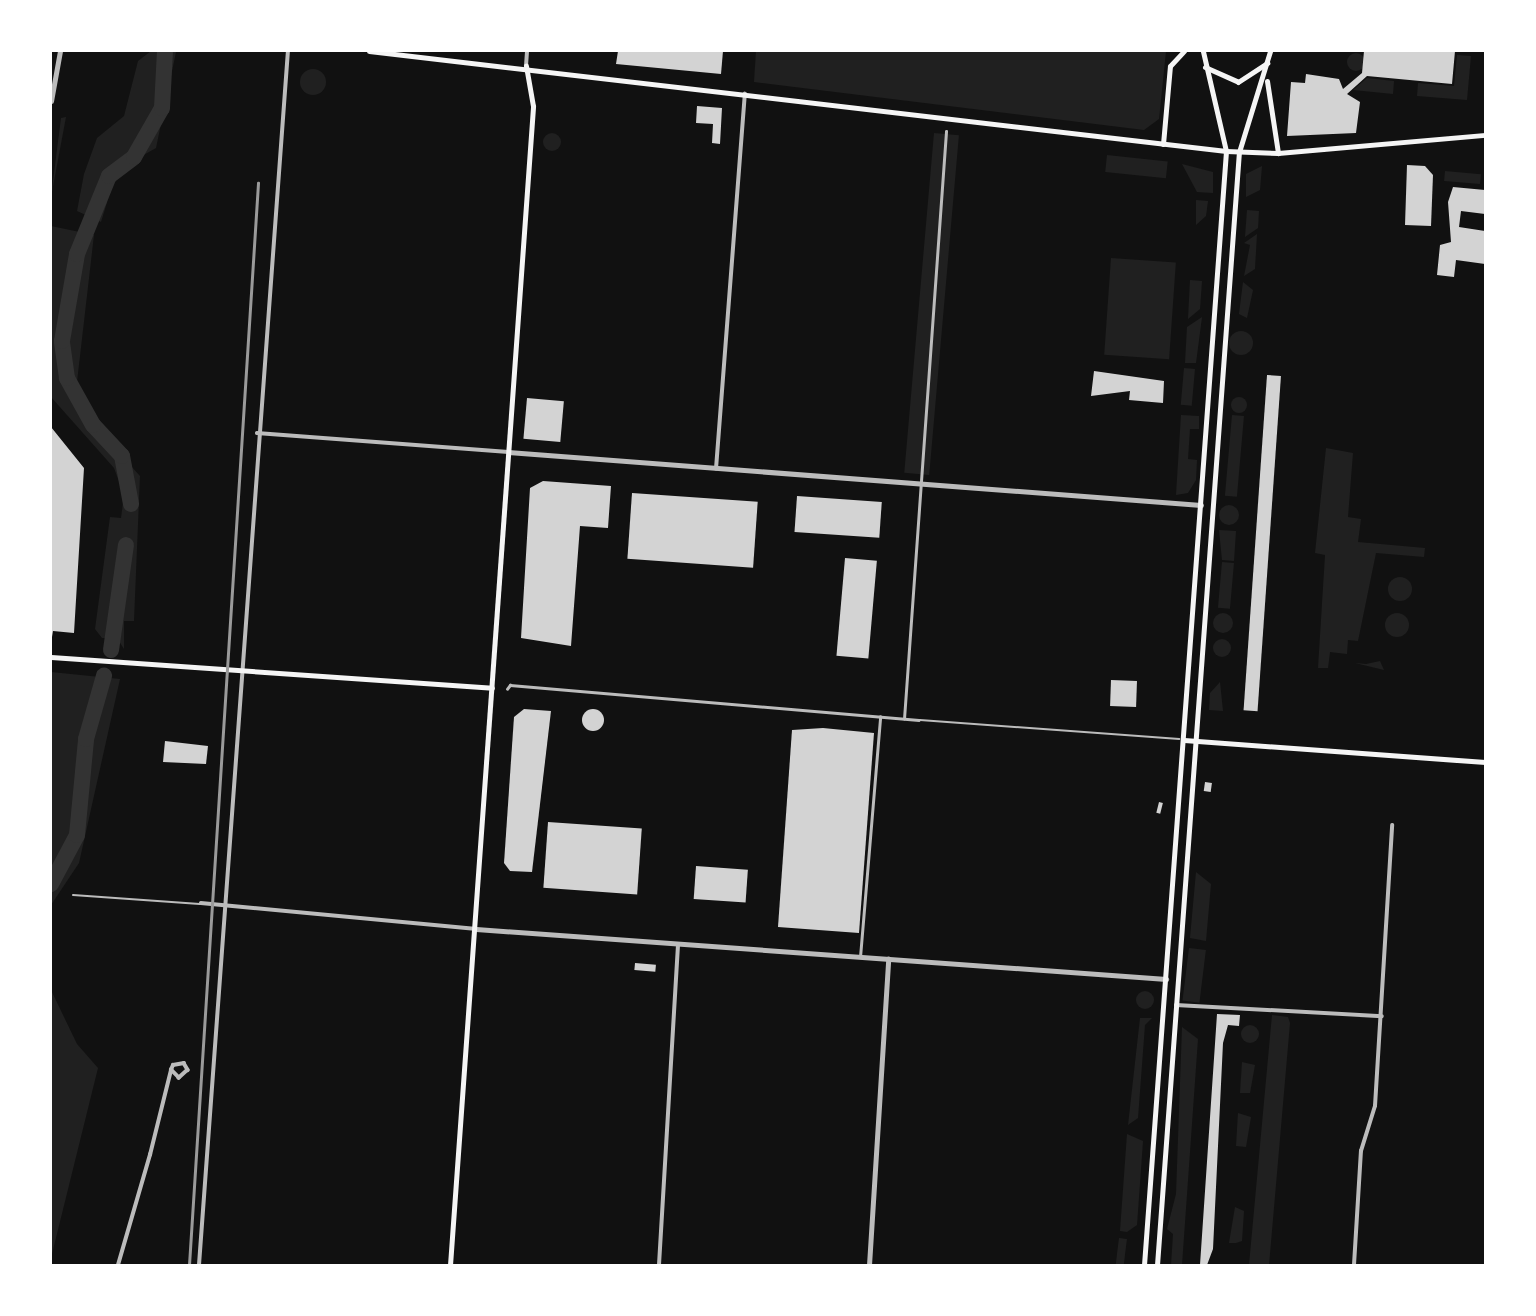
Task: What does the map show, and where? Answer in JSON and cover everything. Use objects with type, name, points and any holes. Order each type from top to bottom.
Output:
[{"type":"main road","points":[[369,51],[526,65],[745,94],[1239,152],[1278,153],[1485,135]]},
{"type":"main road","points":[[1163,144],[1170,66],[1184,51]]},
{"type":"main road","points":[[1144,1265],[1226,151],[1203,64],[1203,51]]},
{"type":"main road","points":[[1157,1265],[1239,152],[1266,77],[1270,51]]},
{"type":"main road","points":[[1203,64],[1214,76],[1238,82],[1254,77],[1269,58]]},
{"type":"main road","points":[[450,1265],[534,106],[526,65]]},
{"type":"main road","points":[[1266,77],[1278,153]]},
{"type":"main road","points":[[1201,505],[1213,505]]},
{"type":"main road","points":[[51,657],[492,688]]},
{"type":"main road","points":[[1184,740],[1485,762]]},
{"type":"main road","points":[[1166,979],[1177,980]]},
{"type":"street","points":[[51,102],[60,51]]},
{"type":"street","points":[[199,1265],[244,671],[257,433],[288,51]]},
{"type":"street","points":[[526,65],[527,51]]},
{"type":"street","points":[[716,470],[745,94]]},
{"type":"street","points":[[904,719],[946,132]]},
{"type":"street","points":[[257,433],[1201,505]]},
{"type":"street","points":[[507,690],[510,685],[919,720]]},
{"type":"street","points":[[860,957],[880,717]]},
{"type":"street","points":[[1354,1265],[1362,1151],[1375,1107],[1392,826]]},
{"type":"street","points":[[201,903],[678,945],[1166,979]]},
{"type":"street","points":[[659,1265],[678,945]]},
{"type":"street","points":[[869,1265],[888,959]]},
{"type":"street","points":[[1176,1005],[1382,1016]]},
{"type":"street","points":[[118,1265],[171,1070],[180,1062],[188,1070],[179,1078],[171,1070]]},
{"type":"lane","points":[[919,720],[1184,740]]},
{"type":"lane","points":[[73,894],[180,907],[201,903]]},
{"type":"shaded area","points":[[151,51],[176,52],[156,148],[117,170],[101,222],[77,211],[84,174],[97,138],[124,116],[138,61]]},
{"type":"shaded area","points":[[756,51],[1166,51],[1159,119],[1144,130],[754,82]]},
{"type":"shaded area","points":[[1352,53],[1360,53],[1365,62],[1363,69],[1352,71],[1347,66],[1347,58]]},
{"type":"shaded area","points":[[1457,55],[1471,56],[1467,100],[1417,96],[1418,83],[1454,86]]},
{"type":"shaded area","points":[[313,69],[322,73],[326,82],[322,91],[313,95],[304,91],[300,82],[304,73]]},
{"type":"shaded area","points":[[1367,78],[1394,81],[1393,94],[1353,90]]},
{"type":"shaded area","points":[[66,117],[51,197],[61,118]]},
{"type":"shaded area","points":[[548,133],[556,133],[561,142],[559,149],[548,151],[543,146],[543,138]]},
{"type":"shaded area","points":[[934,133],[959,135],[929,475],[904,473]]},
{"type":"shaded area","points":[[1107,155],[1168,161],[1166,178],[1105,172]]},
{"type":"shaded area","points":[[1182,164],[1213,172],[1213,193],[1197,192]]},
{"type":"shaded area","points":[[1262,166],[1260,190],[1246,197],[1246,174]]},
{"type":"shaded area","points":[[1445,171],[1481,174],[1480,184],[1444,181]]},
{"type":"shaded area","points":[[1196,200],[1208,201],[1206,216],[1196,225]]},
{"type":"shaded area","points":[[1247,210],[1259,211],[1258,228],[1245,237]]},
{"type":"shaded area","points":[[51,226],[94,235],[77,382],[95,426],[140,476],[134,621],[124,621],[124,649],[117,638],[102,638],[95,629],[110,517],[121,518],[124,495],[114,468],[51,397]]},
{"type":"shaded area","points":[[1257,234],[1255,269],[1244,276],[1250,245],[1244,243]]},
{"type":"shaded area","points":[[1111,258],[1176,263],[1169,359],[1104,355]]},
{"type":"shaded area","points":[[1190,280],[1202,281],[1200,309],[1188,319]]},
{"type":"shaded area","points":[[1243,282],[1253,290],[1247,318],[1239,314]]},
{"type":"shaded area","points":[[1202,317],[1196,363],[1185,363],[1187,327]]},
{"type":"shaded area","points":[[1241,331],[1250,334],[1253,343],[1250,352],[1241,355],[1232,352],[1229,343],[1232,334]]},
{"type":"shaded area","points":[[1184,368],[1195,369],[1192,406],[1181,405]]},
{"type":"shaded area","points":[[1236,397],[1242,397],[1247,405],[1245,411],[1236,413],[1231,408],[1231,402]]},
{"type":"shaded area","points":[[1181,415],[1199,416],[1199,429],[1190,429],[1188,459],[1197,460],[1196,480],[1188,493],[1176,495]]},
{"type":"shaded area","points":[[1232,415],[1244,416],[1237,497],[1225,496]]},
{"type":"shaded area","points":[[1326,448],[1353,453],[1348,517],[1361,519],[1358,542],[1425,548],[1424,557],[1376,553],[1358,641],[1348,640],[1347,654],[1330,652],[1328,668],[1318,668],[1325,555],[1315,553]]},
{"type":"shaded area","points":[[1229,505],[1236,508],[1239,515],[1236,522],[1229,525],[1222,522],[1219,515],[1222,508]]},
{"type":"shaded area","points":[[1219,530],[1236,531],[1234,561],[1222,560]]},
{"type":"shaded area","points":[[1222,562],[1234,563],[1230,609],[1218,608]]},
{"type":"shaded area","points":[[1400,577],[1409,580],[1412,589],[1409,598],[1400,601],[1391,598],[1388,589],[1391,580]]},
{"type":"shaded area","points":[[1223,613],[1230,616],[1233,623],[1230,630],[1223,633],[1216,630],[1213,623],[1216,616]]},
{"type":"shaded area","points":[[1397,613],[1406,616],[1409,625],[1406,634],[1397,637],[1388,634],[1385,625],[1388,616]]},
{"type":"shaded area","points":[[1222,639],[1228,642],[1231,648],[1228,654],[1222,657],[1216,654],[1213,648],[1216,642]]},
{"type":"shaded area","points":[[1380,661],[1384,670],[1355,663],[1366,664]]},
{"type":"shaded area","points":[[51,672],[120,679],[79,863],[51,905]]},
{"type":"shaded area","points":[[1220,682],[1223,711],[1209,710],[1210,693]]},
{"type":"shaded area","points":[[1196,872],[1211,884],[1206,941],[1190,938]]},
{"type":"shaded area","points":[[1189,948],[1206,950],[1199,1003],[1183,1001]]},
{"type":"shaded area","points":[[51,990],[77,1044],[98,1068],[51,1258]]},
{"type":"shaded area","points":[[1145,991],[1151,994],[1154,1000],[1151,1006],[1145,1009],[1139,1006],[1136,1000],[1139,994]]},
{"type":"shaded area","points":[[1272,1015],[1288,1017],[1290,1023],[1269,1265],[1249,1265]]},
{"type":"shaded area","points":[[1140,1018],[1152,1018],[1145,1025],[1138,1118],[1128,1125]]},
{"type":"shaded area","points":[[1246,1025],[1254,1025],[1259,1034],[1257,1041],[1246,1043],[1241,1038],[1241,1030]]},
{"type":"shaded area","points":[[1182,1027],[1198,1039],[1182,1265],[1171,1265],[1173,1234],[1167,1229],[1176,1194]]},
{"type":"shaded area","points":[[1242,1062],[1255,1065],[1250,1093],[1240,1093]]},
{"type":"shaded area","points":[[1238,1113],[1251,1117],[1246,1147],[1236,1146]]},
{"type":"shaded area","points":[[1127,1134],[1143,1141],[1137,1225],[1127,1232],[1120,1231]]},
{"type":"shaded area","points":[[1235,1207],[1244,1211],[1242,1241],[1229,1243]]},
{"type":"shaded area","points":[[1119,1238],[1127,1239],[1124,1265],[1116,1265]]},
{"type":"building","points":[[618,51],[723,51],[721,74],[616,64]]},
{"type":"building","points":[[1364,51],[1455,51],[1452,84],[1367,76],[1347,94],[1360,102],[1356,133],[1287,136],[1291,82],[1305,83],[1306,74],[1339,79],[1343,89],[1362,73]]},
{"type":"building","points":[[697,106],[722,108],[720,144],[712,143],[713,124],[696,123]]},
{"type":"building","points":[[1407,165],[1425,166],[1433,175],[1431,226],[1405,225]]},
{"type":"building","points":[[1453,187],[1485,190],[1485,214],[1461,211],[1459,227],[1485,231],[1485,264],[1456,260],[1454,277],[1437,275],[1440,245],[1451,242],[1448,202]]},
{"type":"building","points":[[1094,371],[1164,381],[1163,403],[1129,400],[1130,391],[1091,396]]},
{"type":"building","points":[[1267,375],[1281,376],[1258,711],[1244,710]]},
{"type":"building","points":[[527,398],[564,401],[560,442],[523,439]]},
{"type":"building","points":[[51,427],[84,468],[74,633],[53,631],[52,637]]},
{"type":"building","points":[[543,481],[611,486],[608,528],[580,526],[571,646],[521,638],[530,488]]},
{"type":"building","points":[[632,493],[758,502],[753,568],[627,559]]},
{"type":"building","points":[[797,496],[882,502],[879,538],[794,532]]},
{"type":"building","points":[[845,558],[877,561],[868,658],[836,656]]},
{"type":"building","points":[[1111,680],[1137,681],[1136,707],[1110,706]]},
{"type":"building","points":[[524,709],[551,711],[532,872],[510,871],[504,863],[514,717]]},
{"type":"building","points":[[593,709],[601,712],[604,720],[601,728],[593,731],[585,728],[582,720],[585,712]]},
{"type":"building","points":[[823,728],[874,733],[859,933],[778,927],[792,730]]},
{"type":"building","points":[[165,741],[208,746],[206,764],[163,762]]},
{"type":"building","points":[[1205,782],[1212,783],[1211,792],[1204,791]]},
{"type":"building","points":[[1159,802],[1163,803],[1160,814],[1156,813]]},
{"type":"building","points":[[548,822],[642,829],[637,894],[543,888]]},
{"type":"building","points":[[696,866],[748,870],[746,903],[694,899]]},
{"type":"building","points":[[635,963],[656,965],[655,972],[634,970]]},
{"type":"building","points":[[1217,1014],[1240,1015],[1239,1026],[1228,1025],[1223,1043],[1213,1249],[1207,1265],[1200,1265]]},
{"type":"waterway","points":[[131,504],[122,456],[93,425],[67,378],[62,341],[77,254],[109,176],[134,157],[162,108],[165,51]]},
{"type":"waterway","points":[[111,650],[126,545]]},
{"type":"waterway","points":[[51,884],[77,835],[86,739],[104,676]]},
{"type":"railway","points":[[189,1265],[258,183]]}]
